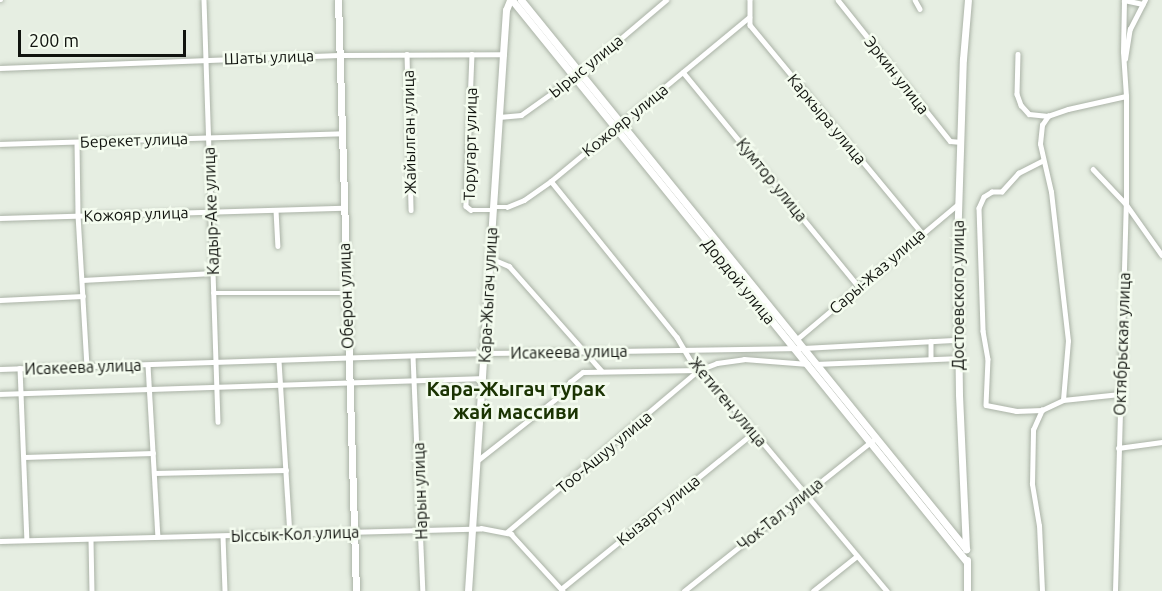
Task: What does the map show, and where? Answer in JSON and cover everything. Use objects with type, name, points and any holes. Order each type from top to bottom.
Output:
[{"type":"street","name":"Кадыр-Аке улица","points":[[204,0],[218,422]]},
{"type":"street","name":"Оберон улица","points":[[338,0],[356,591]]},
{"type":"street","name":"Ырыс улица","points":[[499,117],[521,115],[577,75],[666,0]]},
{"type":"street","points":[[749,17],[750,0]]},
{"type":"street","name":"Эркин улица","points":[[838,0],[950,141],[961,142]]},
{"type":"street","points":[[915,0],[920,9]]},
{"type":"street","name":"Достоевского улица","points":[[968,0],[958,204],[958,358],[968,591]]},
{"type":"street","points":[[1124,0],[1144,2]]},
{"type":"street","name":"Октябрьская улица","points":[[1124,0],[1123,52],[1125,59]]},
{"type":"street","name":"Октябрьская улица","points":[[1115,591],[1126,204],[1125,59],[1130,29],[1144,2]]},
{"type":"street","name":"Дордой улица","points":[[513,3],[577,75],[794,343],[806,364],[966,549]]},
{"type":"street","name":"Кара-Жыгач улица","points":[[468,591],[503,54],[513,3]]},
{"type":"street","name":"Кожояр улица","points":[[493,209],[507,207],[524,200],[551,181],[749,17]]},
{"type":"street","name":"Каркыра улица","points":[[749,17],[750,25],[921,232]]},
{"type":"street","name":"Жайылган улица","points":[[407,54],[411,210]]},
{"type":"street","name":"Торугарт улица","points":[[472,54],[466,206],[471,210],[493,209]]},
{"type":"street","name":"Шаты улица","points":[[0,68],[339,55],[503,54]]},
{"type":"street","points":[[1018,54],[1017,94],[1021,105],[1029,114],[1048,116],[1068,109],[1126,96]]},
{"type":"street","name":"Кумтор улица","points":[[684,72],[860,288]]},
{"type":"street","points":[[1048,116],[1042,125],[1040,144],[1051,192],[1068,341],[1063,400]]},
{"type":"street","name":"Берекет улица","points":[[0,144],[341,133]]},
{"type":"street","points":[[77,142],[78,215],[87,367]]},
{"type":"street","points":[[1043,161],[1019,173],[1002,192],[992,192],[984,197],[978,215],[982,331],[988,359],[986,405],[1016,411],[1042,410],[1063,400],[1120,394]]},
{"type":"street","points":[[1093,169],[1126,204],[1162,255]]},
{"type":"street","name":"Жетиген улица","points":[[551,181],[699,370],[754,432],[886,591]]},
{"type":"street","name":"Сары-Жаз улица","points":[[794,343],[860,288],[921,232],[958,204]]},
{"type":"street","name":"Кожояр улица","points":[[0,218],[343,208]]},
{"type":"street","points":[[276,210],[278,246]]},
{"type":"street","points":[[490,258],[508,266],[602,371]]},
{"type":"street","points":[[82,280],[213,273]]},
{"type":"street","points":[[213,293],[346,293]]},
{"type":"street","points":[[0,300],[83,296]]},
{"type":"street","points":[[803,348],[958,340]]},
{"type":"street","points":[[931,341],[931,358]]},
{"type":"street","name":"Дордой улица","points":[[794,343],[803,348],[816,364],[967,562]]},
{"type":"street","name":"Исакеева улица","points":[[0,369],[484,353],[685,350],[794,343]]},
{"type":"street","name":"Нарын улица","points":[[413,356],[423,591]]},
{"type":"street","name":"Исакеева улица","points":[[478,459],[544,405],[555,399],[576,376],[583,372],[699,370],[717,363],[744,359],[816,364],[958,358]]},
{"type":"street","points":[[279,361],[290,534]]},
{"type":"street","points":[[148,365],[158,537]]},
{"type":"street","points":[[20,368],[27,540]]},
{"type":"street","name":"Тоо-Ашуу улица","points":[[507,532],[699,370]]},
{"type":"street","name":"Исакеева улица","points":[[0,394],[483,378]]},
{"type":"street","points":[[1042,410],[1034,430],[1032,484],[1039,526],[1042,591]]},
{"type":"street","name":"Кызарт улица","points":[[562,590],[754,432]]},
{"type":"street","name":"Чок-Тал улица","points":[[684,591],[873,440]]},
{"type":"street","points":[[1118,448],[1162,442]]},
{"type":"street","points":[[24,458],[153,453]]},
{"type":"street","points":[[154,473],[286,470]]},
{"type":"street","points":[[953,534],[959,535],[965,528]]},
{"type":"street","name":"Ыссык-Кол улица","points":[[0,541],[473,529],[507,532]]},
{"type":"street","points":[[507,532],[517,539],[562,590]]},
{"type":"street","points":[[223,536],[225,591]]},
{"type":"street","points":[[91,540],[92,591]]},
{"type":"street","points":[[956,549],[966,549]]},
{"type":"street","points":[[813,591],[857,556]]},
{"type":"district","name":"Кара-Жыгач турак жай массиви","points":[[516,400]]}]
